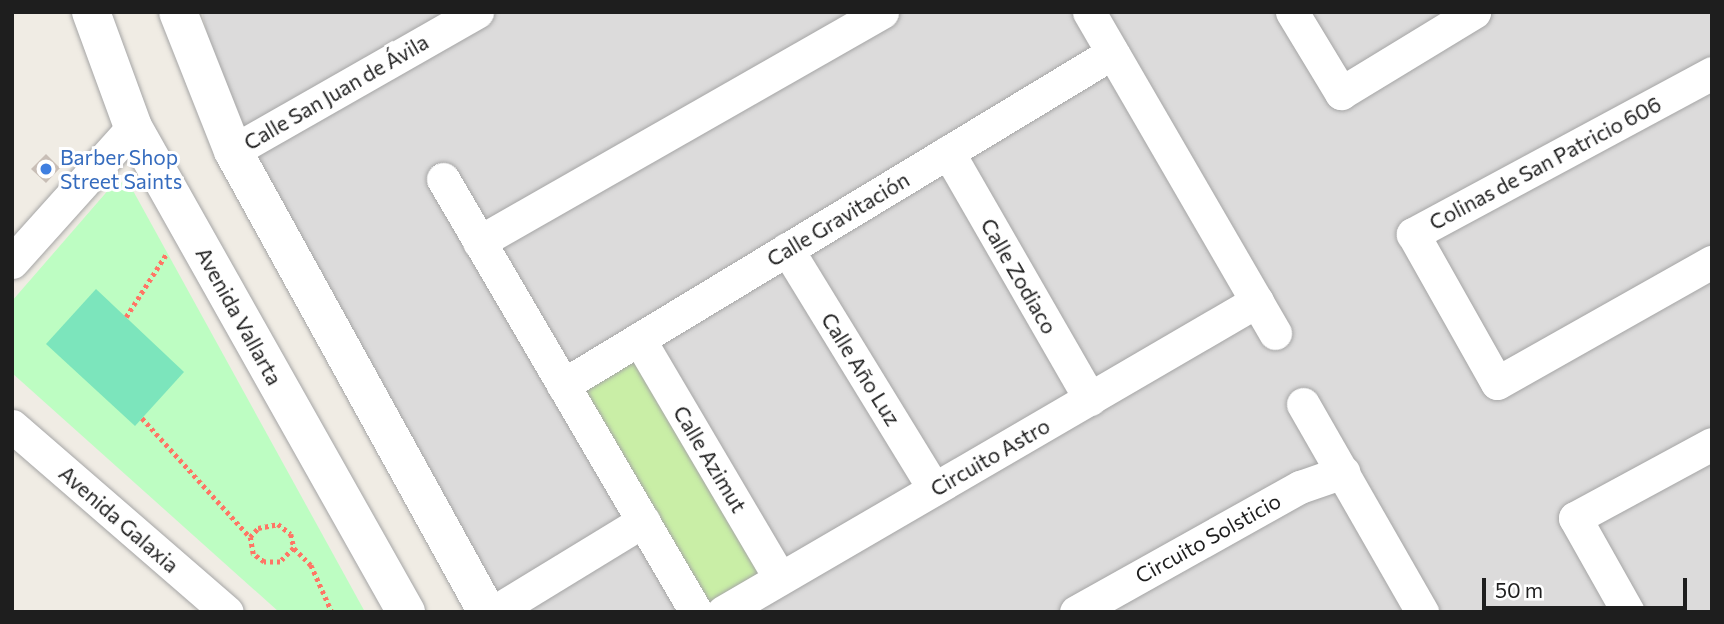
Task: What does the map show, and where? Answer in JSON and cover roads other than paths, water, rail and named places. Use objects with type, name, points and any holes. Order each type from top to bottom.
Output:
[{"type":"street","name":"Avenida Vallarta","points":[[91,12],[133,127],[406,612]]},
{"type":"street","points":[[178,12],[233,151],[487,612]]},
{"type":"street","name":"Calle San Juan de Ávila","points":[[233,151],[477,12]]},
{"type":"street","points":[[480,242],[882,12]]},
{"type":"street","points":[[1089,12],[1275,333]]},
{"type":"street","points":[[1292,12],[1341,93],[1474,12]]},
{"type":"street","name":"Calle Gravitación","points":[[563,385],[1112,52]]},
{"type":"street","name":"Colinas de San Patricio 606","points":[[1712,73],[1413,234],[1497,383],[1712,262]]},
{"type":"street","points":[[12,262],[133,127]]},
{"type":"street","name":"Calle Zodiaco","points":[[948,152],[1090,399]]},
{"type":"street","points":[[443,179],[696,612]]},
{"type":"street","name":"Calle Año Luz","points":[[787,250],[934,489]]},
{"type":"street","name":"Circuito Astro","points":[[723,612],[1257,301]]},
{"type":"street","name":"Calle Azimut","points":[[639,339],[780,578]]},
{"type":"street","points":[[1303,404],[1423,612]]},
{"type":"street","name":"Avenida Galaxia","points":[[12,426],[224,611]]},
{"type":"street","points":[[1628,612],[1575,518],[1712,443]]},
{"type":"street","name":"Circuito Solsticio","points":[[1076,612],[1300,487],[1343,472]]},
{"type":"street","points":[[494,612],[643,521]]},
{"type":"place","name":"Barber Shop Street Saints","points":[[46,169]]}]
